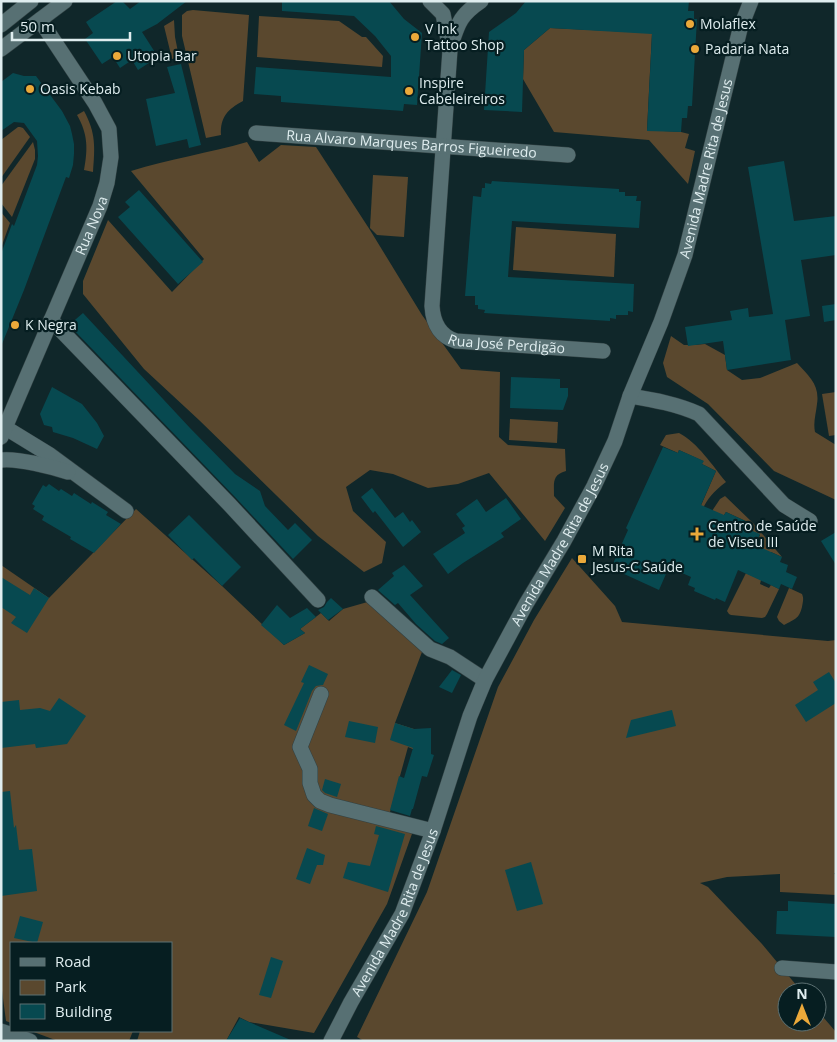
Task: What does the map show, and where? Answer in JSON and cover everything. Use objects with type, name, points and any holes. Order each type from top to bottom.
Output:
[{"type":"street","points":[[1,49],[65,1]]},
{"type":"street","points":[[430,1],[443,14],[450,50],[444,146]]},
{"type":"street","points":[[450,50],[462,16],[481,1]]},
{"type":"street","name":"Avenida Madre Rita de Jesus","points":[[739,1],[740,29]]},
{"type":"street","name":"Avenida Madre Rita de Jesus","points":[[331,1041],[351,1002],[402,914],[433,831],[470,716],[485,680],[594,486],[615,441],[630,396],[661,322],[685,255],[740,29],[751,1]]},
{"type":"street","points":[[1,24],[28,2]]},
{"type":"street","name":"Rua Nova","points":[[3,429],[100,206],[107,182],[110,157],[109,129],[96,102],[40,20]]},
{"type":"street","name":"Rua Alvaro Marques Barros Figueiredo","points":[[256,133],[568,155]]},
{"type":"street","name":"Rua José Perdigão","points":[[444,146],[432,306],[438,328],[446,337],[456,341],[603,351]]},
{"type":"street","points":[[51,320],[229,504],[318,600]]},
{"type":"street","points":[[630,396],[660,401],[686,408],[699,414],[784,505],[810,520]]},
{"type":"street","points":[[3,429],[50,455],[126,511]]},
{"type":"street","points":[[1,460],[38,465],[79,476]]},
{"type":"street","points":[[372,597],[430,649],[450,657],[485,680]]},
{"type":"street","points":[[321,694],[300,747],[310,769],[310,783],[314,795],[320,801],[330,805],[433,831]]},
{"type":"street","points":[[782,968],[836,972]]},
{"type":"street","points":[[1,1031],[30,1041]]},
{"type":"green space","points":[[187,11],[249,15],[243,101],[226,114],[222,123],[221,135],[206,138],[182,36],[182,15]]},
{"type":"green space","points":[[259,16],[339,21],[362,37],[366,37],[383,56],[382,67],[257,57]]},
{"type":"green space","points":[[174,20],[179,57],[172,59],[164,26]]},
{"type":"green space","points":[[550,28],[652,33],[647,130],[689,134],[685,148],[695,151],[688,184],[649,140],[554,132],[523,79],[524,50]]},
{"type":"green space","points":[[84,111],[93,133],[93,172],[84,170],[86,142],[81,122],[77,115]]},
{"type":"green space","points":[[18,127],[23,128],[30,137],[1,178],[1,140]]},
{"type":"green space","points":[[33,142],[35,159],[12,217],[1,203],[1,186]]},
{"type":"green space","points":[[247,142],[259,162],[281,145],[316,147],[422,315],[461,369],[500,372],[499,437],[508,445],[565,449],[566,471],[556,477],[554,496],[565,508],[545,541],[489,473],[458,484],[428,488],[393,474],[370,470],[346,487],[353,511],[386,542],[382,563],[364,572],[318,536],[144,369],[83,294],[83,281],[108,220],[172,292],[204,259],[131,171]]},
{"type":"green space","points":[[373,175],[408,177],[404,237],[377,235],[370,228]]},
{"type":"green space","points":[[1,212],[10,223],[1,248]]},
{"type":"green space","points":[[516,227],[616,234],[614,277],[513,270]]},
{"type":"green space","points":[[671,336],[684,345],[705,344],[725,355],[727,370],[742,380],[760,378],[797,363],[813,381],[817,391],[815,432],[836,445],[836,500],[774,471],[708,404],[667,377],[663,363]]},
{"type":"green space","points":[[836,392],[836,435],[829,436],[822,394]]},
{"type":"green space","points":[[510,419],[558,422],[557,443],[509,440]]},
{"type":"green space","points":[[679,433],[699,448],[726,482],[708,499],[697,522],[699,510],[716,471],[702,464],[703,461],[679,450],[678,453],[660,445],[666,435]]},
{"type":"green space","points":[[725,496],[753,523],[782,557],[771,552],[769,556],[754,549],[760,535],[750,530],[752,524],[726,512],[724,515],[708,517],[720,499]]},
{"type":"green space","points":[[136,509],[284,645],[305,633],[300,629],[321,613],[329,621],[343,609],[371,601],[422,652],[395,723],[414,729],[415,750],[408,747],[387,823],[413,831],[387,904],[314,1033],[249,1022],[239,1017],[226,1041],[137,1041],[140,1032],[172,1032],[172,942],[10,942],[10,1023],[6,1021],[1,983],[1,565],[49,598]]},
{"type":"green space","points":[[572,558],[615,606],[622,622],[828,641],[836,640],[836,873],[834,873],[836,876],[836,895],[780,892],[780,874],[727,877],[700,883],[708,887],[762,944],[794,982],[777,982],[777,1032],[827,1032],[827,1022],[836,1032],[836,1041],[364,1041],[357,1037],[427,892],[498,687],[534,620]]},
{"type":"green space","points":[[746,573],[761,580],[760,584],[769,588],[771,585],[779,589],[765,617],[731,615],[727,611]]},
{"type":"green space","points":[[789,588],[802,594],[803,602],[798,616],[784,625],[777,617]]},
{"type":"green space","points":[[34,1032],[133,1032],[129,1041],[58,1041]]},
{"type":"building","points":[[117,1],[122,1],[130,9],[141,1],[187,1],[157,24],[142,32],[158,57],[138,70],[132,60],[120,68],[113,57],[102,64],[85,39],[93,33],[86,22]]},
{"type":"building","points":[[282,1],[389,1],[404,19],[422,33],[417,105],[404,104],[403,111],[281,102],[281,96],[254,94],[256,67],[391,77],[391,56],[375,36],[354,16],[282,11]]},
{"type":"building","points":[[526,1],[689,1],[688,11],[694,11],[694,19],[697,19],[692,106],[688,106],[687,118],[682,118],[681,132],[647,131],[652,34],[550,28],[524,50],[522,112],[484,110],[489,32],[516,13]]},
{"type":"building","points":[[181,64],[201,145],[189,148],[187,139],[156,146],[146,99],[175,93],[167,67]]},
{"type":"building","points":[[13,73],[24,76],[36,76],[62,111],[70,126],[74,154],[69,178],[66,177],[2,344],[1,254],[12,224],[14,226],[37,165],[38,156],[37,141],[24,123],[14,122],[1,131],[1,82]]},
{"type":"building","points":[[784,161],[794,221],[836,216],[836,255],[801,260],[810,316],[785,320],[791,360],[727,370],[723,341],[688,346],[685,327],[732,320],[730,311],[748,308],[749,317],[773,314],[748,167]]},
{"type":"building","points":[[492,181],[619,189],[619,192],[625,192],[625,196],[637,196],[636,201],[641,201],[639,228],[512,221],[508,277],[634,284],[633,312],[628,311],[628,315],[616,315],[616,319],[610,318],[610,321],[484,313],[485,310],[478,309],[478,305],[475,305],[475,296],[465,296],[473,196],[481,197],[482,188],[485,188],[485,183],[491,184]]},
{"type":"building","points":[[139,190],[203,262],[178,284],[118,217],[130,207],[125,202]]},
{"type":"building","points":[[836,304],[836,320],[824,322],[822,306]]},
{"type":"building","points":[[83,313],[235,474],[260,491],[265,506],[288,530],[295,523],[312,540],[293,559],[69,325]]},
{"type":"building","points":[[511,377],[560,379],[560,388],[568,388],[568,396],[563,410],[510,408]]},
{"type":"building","points":[[52,387],[82,404],[97,423],[104,436],[97,449],[73,438],[53,432],[52,427],[44,425],[40,414]]},
{"type":"building","points":[[663,447],[678,453],[679,450],[704,461],[702,464],[716,471],[701,505],[724,515],[726,512],[752,524],[750,530],[760,534],[755,545],[782,557],[780,562],[788,565],[786,572],[797,577],[792,589],[781,584],[779,589],[738,570],[725,602],[694,591],[695,588],[688,585],[691,577],[669,567],[659,590],[611,568],[628,530],[626,528]]},
{"type":"building","points":[[49,484],[59,491],[61,489],[72,496],[74,493],[91,504],[92,502],[108,512],[106,515],[121,524],[94,553],[42,520],[44,516],[33,509],[35,506],[32,504],[43,485],[46,487]]},
{"type":"building","points":[[372,488],[395,518],[403,512],[421,532],[403,547],[375,511],[373,513],[361,497]]},
{"type":"building","points":[[506,498],[521,519],[501,533],[504,537],[448,574],[433,554],[465,533],[462,528],[465,526],[456,514],[477,499],[486,512]]},
{"type":"building","points":[[189,515],[241,567],[222,586],[194,558],[192,560],[168,535]]},
{"type":"building","points":[[836,532],[836,565],[821,541]]},
{"type":"building","points":[[404,565],[423,586],[410,595],[449,638],[442,644],[435,641],[416,624],[398,603],[395,605],[378,590],[394,576],[392,573]]},
{"type":"building","points":[[1,577],[30,595],[34,588],[49,598],[27,633],[11,623],[16,617],[1,607]]},
{"type":"building","points":[[331,598],[343,609],[328,620],[318,610],[324,607]]},
{"type":"building","points":[[277,605],[290,618],[307,608],[316,617],[300,629],[305,633],[284,645],[261,625]]},
{"type":"building","points":[[309,665],[328,674],[323,685],[316,686],[312,691],[296,731],[284,725],[304,683],[301,682]]},
{"type":"building","points":[[452,670],[461,675],[452,693],[439,687]]},
{"type":"building","points":[[829,672],[836,683],[836,703],[806,722],[795,705],[818,690],[813,682]]},
{"type":"building","points":[[59,698],[86,716],[67,744],[36,748],[35,744],[1,748],[1,702],[19,700],[20,710],[40,708],[50,711]]},
{"type":"building","points":[[672,710],[676,726],[626,738],[631,720]]},
{"type":"building","points":[[349,721],[378,727],[375,743],[345,737]]},
{"type":"building","points":[[395,723],[414,729],[431,728],[431,754],[434,755],[427,777],[422,776],[410,816],[390,810],[399,776],[404,778],[413,748],[390,740]]},
{"type":"building","points":[[325,779],[341,784],[337,797],[322,790]]},
{"type":"building","points":[[10,791],[14,828],[16,825],[19,850],[32,849],[37,891],[1,896],[1,792]]},
{"type":"building","points":[[314,808],[328,814],[322,831],[308,826]]},
{"type":"building","points":[[376,826],[405,834],[388,892],[343,878],[348,862],[370,866],[379,835],[374,834]]},
{"type":"building","points":[[307,848],[325,855],[323,865],[317,865],[310,884],[296,879]]},
{"type":"building","points":[[531,862],[543,904],[517,911],[505,870]]},
{"type":"building","points":[[788,901],[836,904],[836,937],[776,934],[777,911],[788,911]]},
{"type":"building","points":[[20,916],[43,922],[37,942],[14,938]]},
{"type":"building","points":[[271,957],[283,961],[271,998],[259,995]]},
{"type":"building","points":[[240,1018],[249,1022],[293,1041],[226,1041]]},
{"type":"place","name":"Molaflex","points":[[690,24]]},
{"type":"place","name":"V Ink Tattoo Shop","points":[[415,37]]},
{"type":"place","name":"Padaria Nata","points":[[695,49]]},
{"type":"place","name":"Utopia Bar","points":[[117,56]]},
{"type":"place","name":"Oasis Kebab","points":[[30,89]]},
{"type":"place","name":"Inspire Cabeleireiros","points":[[409,91]]},
{"type":"place","name":"K Negra","points":[[15,325]]},
{"type":"place","name":"Centro de Saúde de Viseu III","points":[[697,534]]},
{"type":"place","name":"M Rita Jesus-C Saúde","points":[[582,559]]}]
